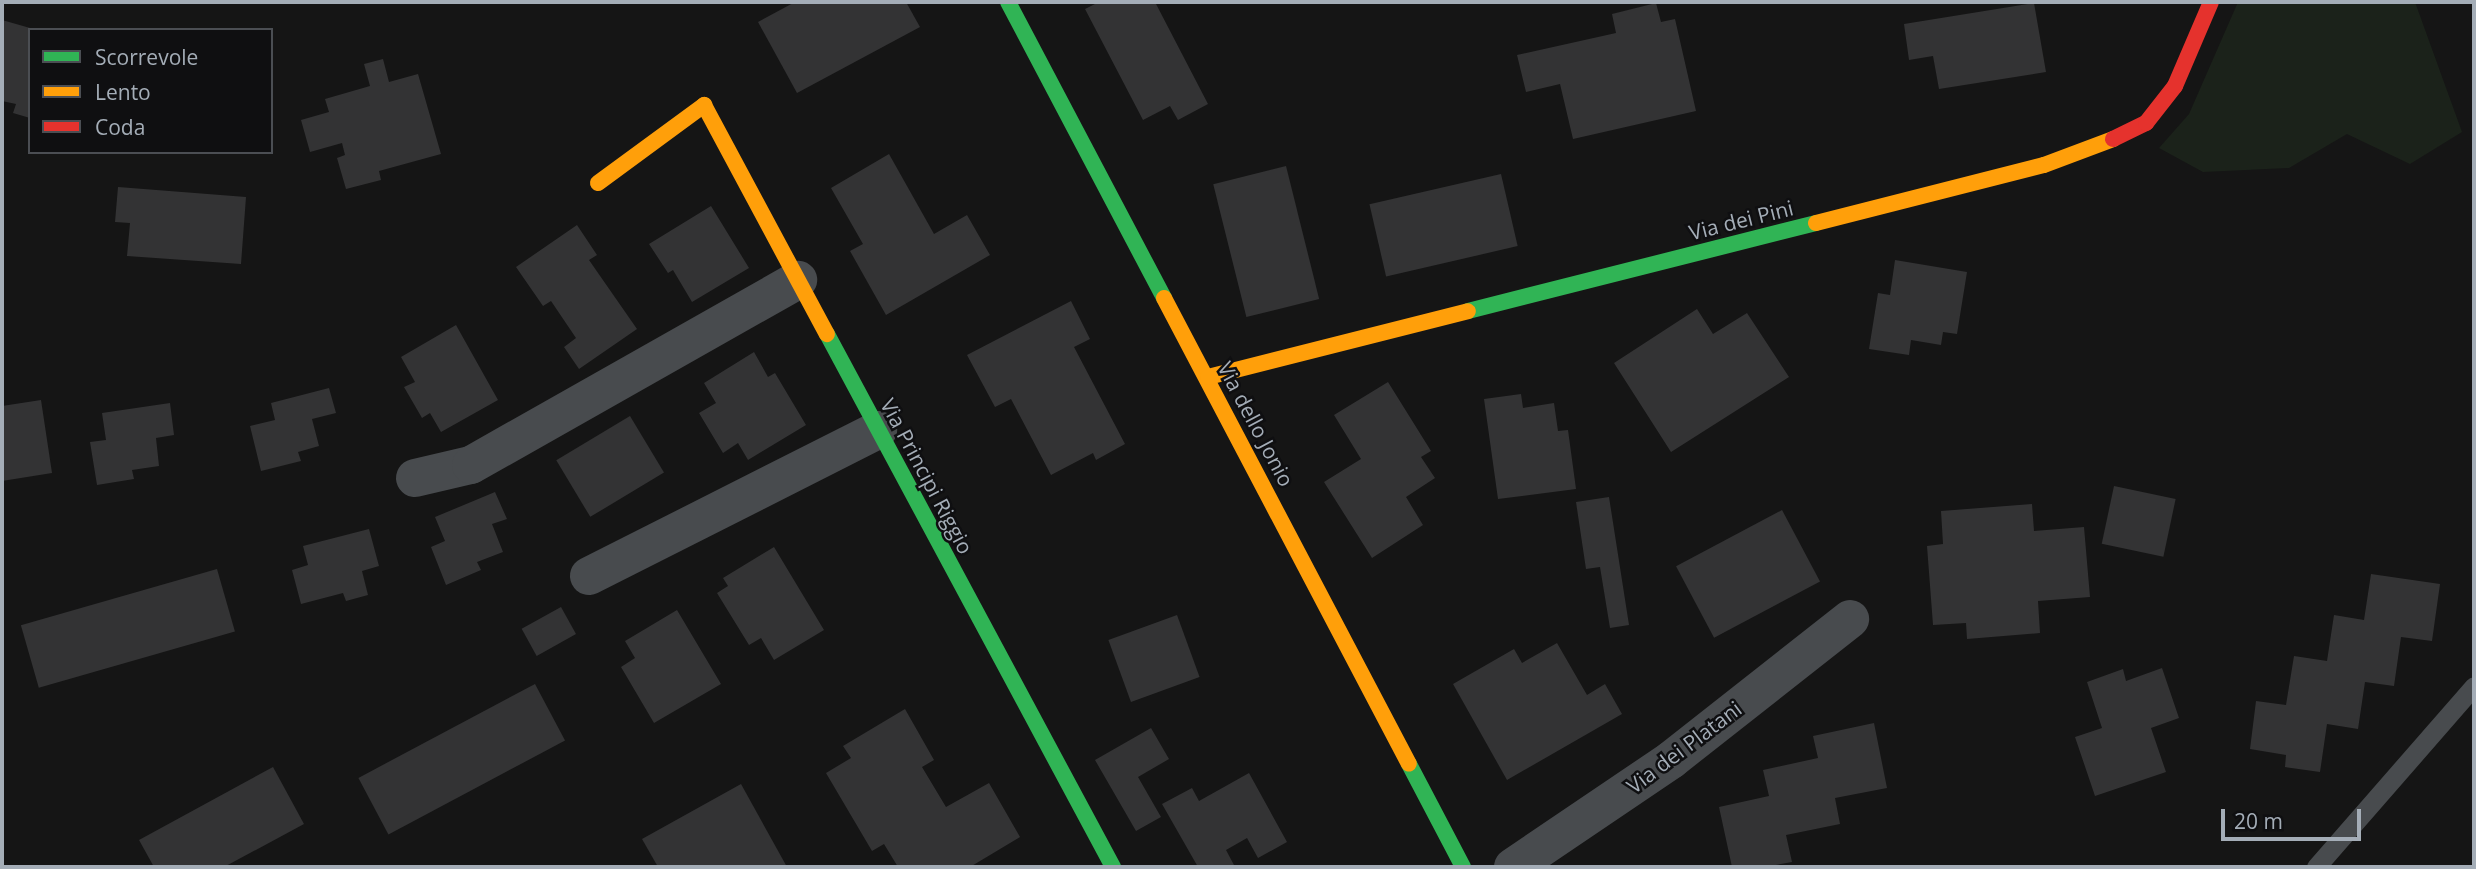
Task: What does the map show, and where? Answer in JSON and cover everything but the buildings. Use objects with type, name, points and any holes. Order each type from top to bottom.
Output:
[{"type":"street","name":"Via dello Jonio","points":[[1008,2],[1208,377],[1463,867]]},
{"type":"street","name":"Via dei Pini","points":[[1208,377],[2044,165],[2146,122],[2175,86],[2211,2]]},
{"type":"street","name":"Via Principi Riggio","points":[[598,183],[704,105],[1113,867]]},
{"type":"street","points":[[415,478],[471,465],[797,280]]},
{"type":"street","points":[[589,576],[878,430]]},
{"type":"street","name":"Via dei Platani","points":[[1513,867],[1671,760],[1850,619]]},
{"type":"lane","points":[[2316,867],[2474,686]]},
{"type":"shaded area","points":[[2238,2],[2415,2],[2462,132],[2410,164],[2347,134],[2289,168],[2203,172],[2159,148],[2189,114]]},
{"type":"traffic: fast","points":[[1008,2],[1164,298]]},
{"type":"traffic: fast","points":[[1468,311],[1816,223]]},
{"type":"traffic: fast","points":[[827,334],[1113,867]]},
{"type":"traffic: fast","points":[[1409,764],[1463,867]]},
{"type":"traffic: slow","points":[[598,183],[704,105],[827,334]]},
{"type":"traffic: slow","points":[[1816,223],[2044,165],[2113,139]]},
{"type":"traffic: slow","points":[[1164,298],[1409,764]]},
{"type":"traffic: slow","points":[[1208,377],[1468,311]]},
{"type":"traffic: jam","points":[[2113,139],[2146,123],[2175,86],[2211,2]]}]
